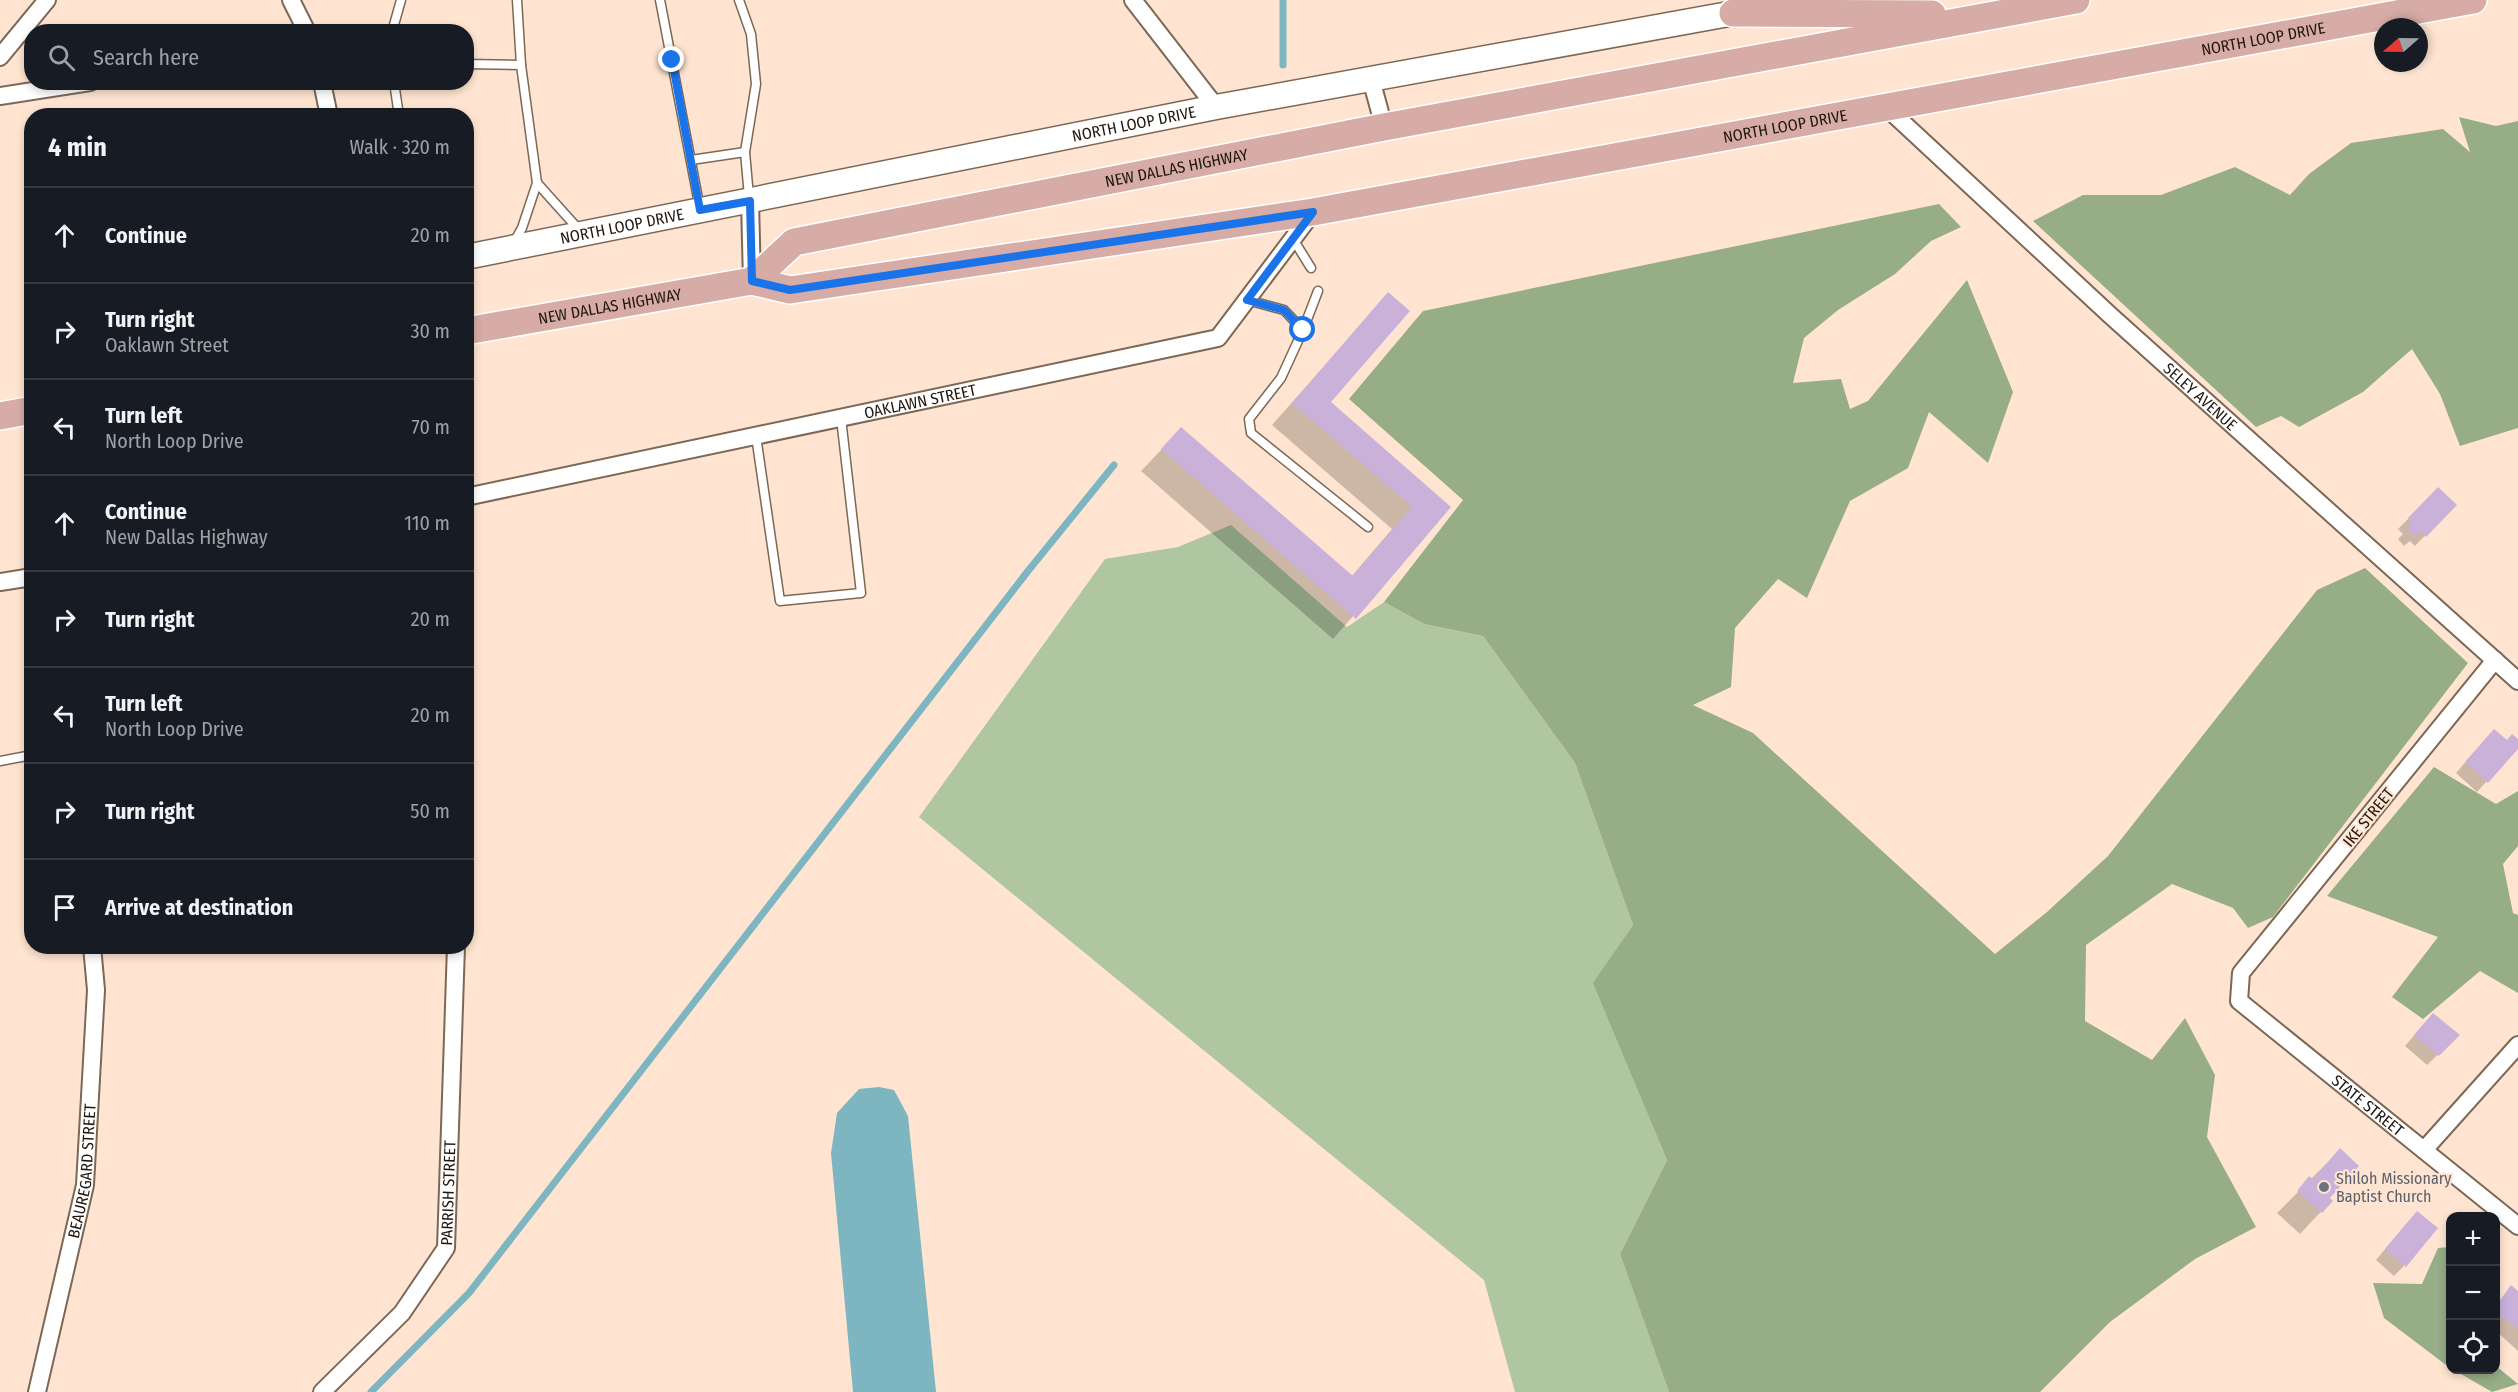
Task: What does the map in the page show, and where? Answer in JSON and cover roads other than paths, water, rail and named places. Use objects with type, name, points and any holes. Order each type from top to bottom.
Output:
[{"type":"main road","points":[[1733,13],[1996,14],[2076,0]]},
{"type":"main road","name":"NORTH LOOP DRIVE","points":[[1095,245],[1313,212],[2474,0]]},
{"type":"main road","name":"NEW DALLAS HIGHWAY","points":[[752,281],[794,242],[1384,127],[1996,14]]},
{"type":"main road","name":"NEW DALLAS HIGHWAY","points":[[474,330],[752,281],[790,290],[1095,245]]},
{"type":"main road","points":[[0,416],[24,412]]},
{"type":"street","points":[[27,24],[47,0]]},
{"type":"street","points":[[291,0],[303,24]]},
{"type":"street","points":[[1133,0],[1216,107]]},
{"type":"street","name":"NORTH LOOP DRIVE","points":[[474,255],[1216,107],[1803,0]]},
{"type":"street","points":[[0,57],[24,28]]},
{"type":"street","points":[[1371,79],[1384,127]]},
{"type":"street","points":[[0,96],[39,90]]},
{"type":"street","points":[[324,90],[327,108]]},
{"type":"street","name":"SELEY AVENUE","points":[[1887,108],[2111,316],[2518,681]]},
{"type":"street","points":[[750,201],[752,281]]},
{"type":"street","name":"OAKLAWN STREET","points":[[474,495],[1218,338],[1313,212]]},
{"type":"street","points":[[0,582],[24,581]]},
{"type":"street","name":"IKE STREET","points":[[2241,973],[2495,660]]},
{"type":"street","name":"BEAUREGARD STREET","points":[[38,1392],[85,1185],[96,990],[93,954]]},
{"type":"street","name":"PARRISH STREET","points":[[322,1392],[402,1313],[446,1248],[456,954]]},
{"type":"street","name":"STATE STREET","points":[[2241,973],[2239,1000],[2518,1226]]},
{"type":"street","points":[[2424,1150],[2518,1044]]},
{"type":"lane","points":[[394,24],[401,0]]},
{"type":"lane","points":[[511,248],[522,228],[537,183],[522,65],[517,0]]},
{"type":"lane","points":[[660,0],[700,210]]},
{"type":"lane","points":[[739,0],[751,34],[756,84],[745,152],[750,201]]},
{"type":"lane","points":[[474,64],[522,65]]},
{"type":"lane","points":[[395,90],[398,108]]},
{"type":"lane","points":[[691,160],[745,152]]},
{"type":"lane","points":[[537,183],[582,234]]},
{"type":"lane","points":[[1293,239],[1311,268]]},
{"type":"lane","points":[[1318,291],[1281,378],[1250,419],[1251,433],[1368,527]]},
{"type":"lane","points":[[1247,300],[1284,310],[1303,330]]},
{"type":"lane","points":[[756,436],[780,602],[861,593],[841,418]]},
{"type":"lane","points":[[0,761],[24,756]]},
{"type":"water","points":[[879,1087],[894,1090],[908,1116],[936,1392],[853,1392],[831,1153],[837,1113],[859,1089]]},
{"type":"waterway","points":[[1283,0],[1283,65]]},
{"type":"waterway","points":[[371,1392],[469,1293],[1028,571],[1114,465]]},
{"type":"place","name":"Shiloh Missionary Baptist Church","points":[[2324,1187]]}]
